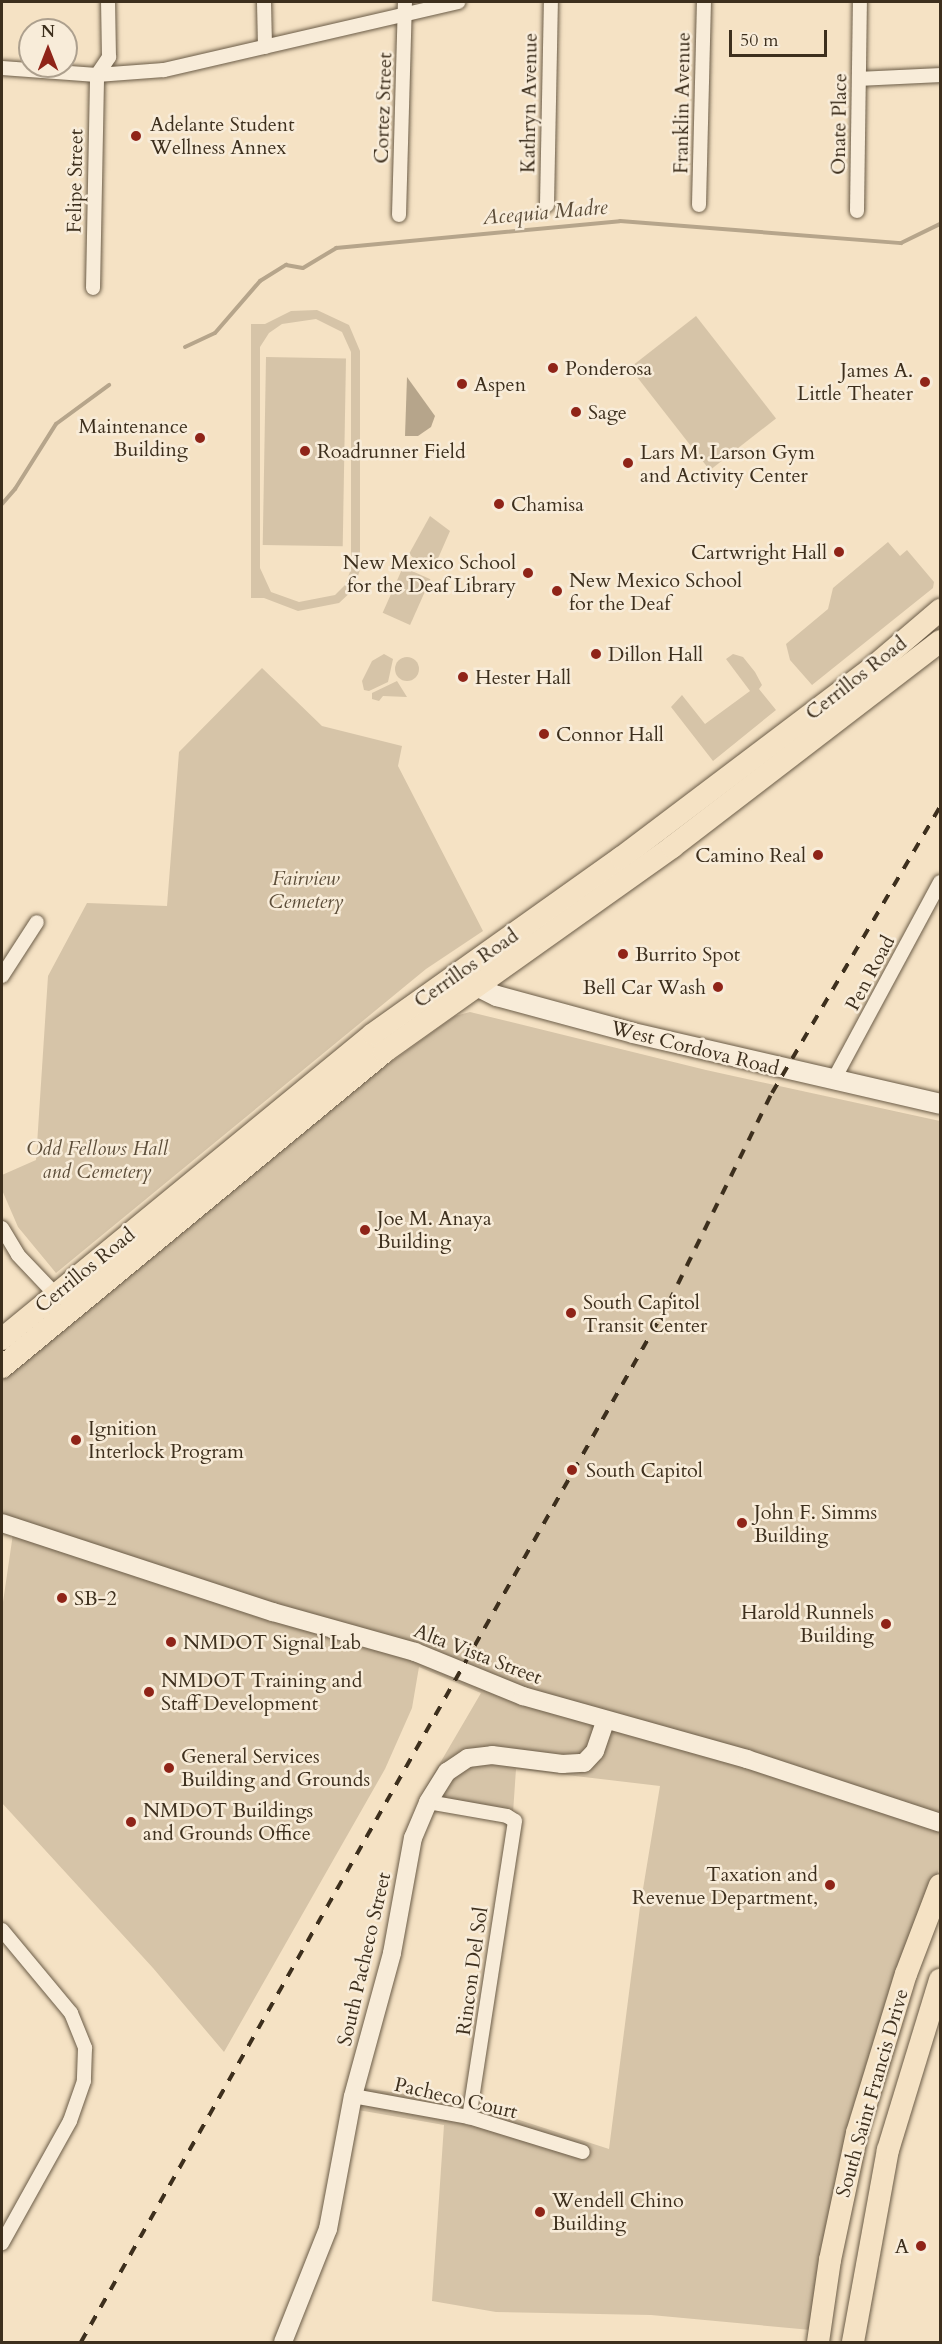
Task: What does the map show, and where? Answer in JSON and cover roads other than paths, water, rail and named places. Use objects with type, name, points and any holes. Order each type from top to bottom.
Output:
[{"type":"main road","name":"Cerrillos Road","points":[[2,1366],[384,1052],[477,987],[665,839],[940,610]]},
{"type":"main road","name":"Cerrillos Road","points":[[2,1339],[373,1034],[456,974],[665,839],[940,641]]},
{"type":"main road","name":"West Cordova Road","points":[[456,974],[497,996],[633,1033],[940,1104]]},
{"type":"main road","name":"South Saint Francis Drive","points":[[818,2343],[830,2260],[857,2133],[902,1984],[940,1885]]},
{"type":"main road","name":"South Saint Francis Drive","points":[[853,2343],[888,2150],[940,1980]]},
{"type":"street","points":[[97,75],[109,57],[108,2]]},
{"type":"street","points":[[264,2],[265,47]]},
{"type":"street","points":[[2,68],[97,75],[164,70],[265,47],[405,8],[458,2]]},
{"type":"street","name":"Kathryn Avenue","points":[[547,205],[550,2]]},
{"type":"street","name":"Franklin Avenue","points":[[699,205],[704,2]]},
{"type":"street","name":"Onate Place","points":[[856,211],[861,2]]},
{"type":"street","name":"Cortez Street","points":[[399,215],[405,8]]},
{"type":"street","name":"Felipe Street","points":[[93,288],[97,75]]},
{"type":"street","points":[[859,79],[940,75]]},
{"type":"street","name":"Pen Road","points":[[833,1081],[940,882]]},
{"type":"street","points":[[2,976],[37,922]]},
{"type":"street","points":[[2,1228],[18,1255],[55,1294],[83,1300]]},
{"type":"street","name":"Alta Vista Street","points":[[2,1523],[273,1612],[415,1652],[495,1686],[605,1722],[747,1760],[940,1823]]},
{"type":"street","name":"South Pacheco Street","points":[[283,2343],[328,2229],[353,2096],[392,1953],[413,1838],[428,1802],[447,1772],[468,1758],[492,1755],[562,1764],[584,1762],[595,1751],[605,1722]]},
{"type":"street","name":"Rincon Del Sol","points":[[428,1802],[507,1816],[515,1821],[469,2117]]},
{"type":"street","points":[[2,1930],[71,2013],[85,2048],[84,2081],[70,2121],[2,2243]]},
{"type":"street","name":"Pacheco Court","points":[[353,2096],[469,2117],[583,2152]]},
{"type":"waterway","name":"Acequia Madre","points":[[185,347],[215,333],[260,281],[286,265],[303,268],[336,248],[620,221],[901,243],[940,224]]},
{"type":"waterway","name":"Acequia Madre","points":[[2,504],[15,489],[56,424],[109,385]]},
{"type":"railway","points":[[81,2342],[669,1302],[772,1093],[940,807]]},
{"type":"place","name":"Adelante Student Wellness Annex","points":[[136,136]]},
{"type":"place","name":"Ponderosa","points":[[553,368]]},
{"type":"place","name":"James A. Little Theater","points":[[925,382]]},
{"type":"place","name":"Aspen","points":[[462,384]]},
{"type":"place","name":"Sage","points":[[576,412]]},
{"type":"place","name":"Maintenance Building","points":[[200,438]]},
{"type":"place","name":"Roadrunner Field","points":[[305,451]]},
{"type":"place","name":"Lars M. Larson Gym and Activity Center","points":[[628,463]]},
{"type":"place","name":"Chamisa","points":[[499,504]]},
{"type":"place","name":"Cartwright Hall","points":[[839,552]]},
{"type":"place","name":"New Mexico School for the Deaf Library","points":[[528,573]]},
{"type":"place","name":"New Mexico School for the Deaf","points":[[557,591]]},
{"type":"place","name":"Dillon Hall","points":[[596,654]]},
{"type":"place","name":"Hester Hall","points":[[463,677]]},
{"type":"place","name":"Connor Hall","points":[[544,734]]},
{"type":"place","name":"Camino Real","points":[[818,855]]},
{"type":"place","name":"Burrito Spot","points":[[623,954]]},
{"type":"place","name":"Bell Car Wash","points":[[718,987]]},
{"type":"place","name":"Joe M. Anaya Building","points":[[365,1230]]},
{"type":"place","name":"South Capitol Transit Center","points":[[571,1313]]},
{"type":"place","name":"Ignition Interlock Program","points":[[76,1440]]},
{"type":"place","name":"South Capitol","points":[[572,1470]]},
{"type":"place","name":"John F. Simms Building","points":[[742,1523]]},
{"type":"place","name":"SB-2","points":[[62,1598]]},
{"type":"place","name":"Harold Runnels Building","points":[[886,1624]]},
{"type":"place","name":"NMDOT Signal Lab","points":[[171,1642]]},
{"type":"place","name":"NMDOT Training and Staff Development","points":[[149,1692]]},
{"type":"place","name":"General Services Building and Grounds","points":[[169,1768]]},
{"type":"place","name":"NMDOT Buildings and Grounds Office","points":[[131,1822]]},
{"type":"place","name":"Taxation and Revenue Department,","points":[[830,1885]]},
{"type":"place","name":"Wendell Chino Building","points":[[540,2212]]},
{"type":"place","name":"A","points":[[921,2246]]},
{"type":"park label","name":"Fairview Cemetery","points":[[306,890]]},
{"type":"park label","name":"Odd Fellows Hall and Cemetery","points":[[97,1160]]}]
